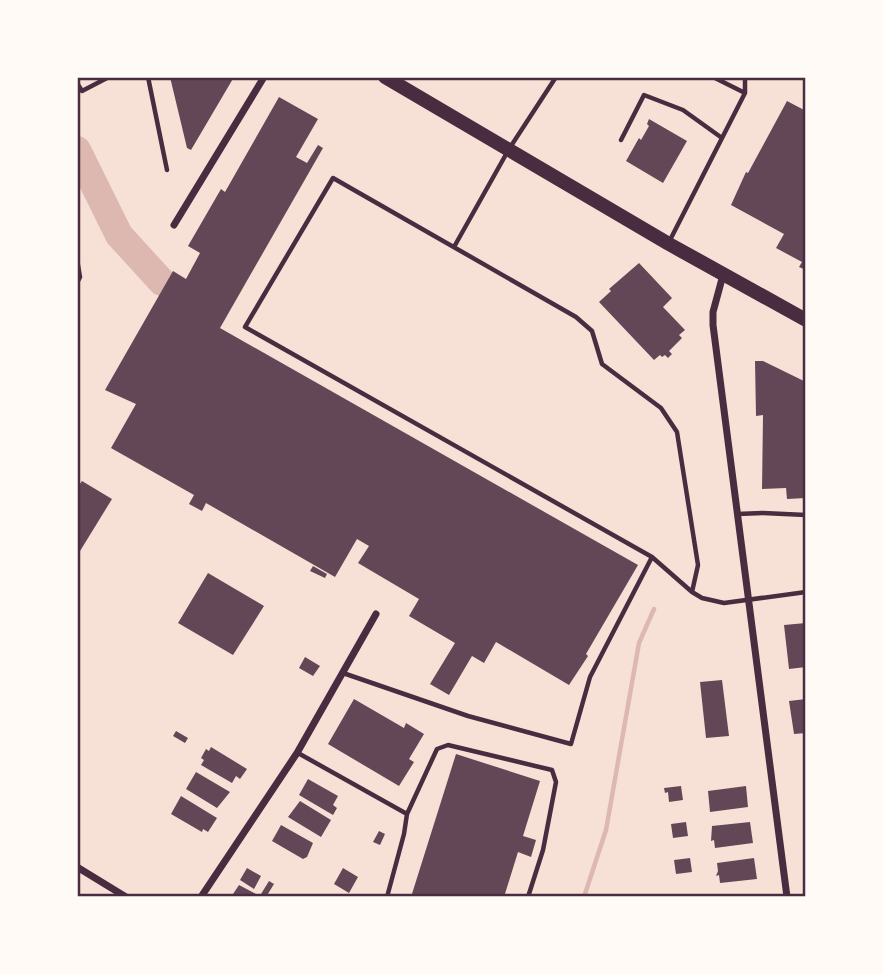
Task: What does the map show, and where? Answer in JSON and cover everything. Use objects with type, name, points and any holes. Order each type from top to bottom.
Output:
[{"type":"main road","points":[[385,77],[668,244],[806,320]]},
{"type":"street","points":[[174,225],[264,77]]},
{"type":"street","points":[[723,275],[713,312],[713,325],[787,897]]},
{"type":"street","points":[[201,897],[297,753],[376,614]]},
{"type":"street","points":[[77,867],[125,897]]},
{"type":"lane","points":[[77,83],[82,91],[109,77]]},
{"type":"lane","points":[[148,77],[167,170]]},
{"type":"lane","points":[[454,247],[509,149],[556,77]]},
{"type":"lane","points":[[713,77],[745,93]]},
{"type":"lane","points":[[668,244],[745,93],[745,77]]},
{"type":"lane","points":[[621,140],[644,95],[683,110],[722,138]]},
{"type":"lane","points":[[692,592],[698,565],[677,432],[662,408],[602,364],[592,331],[576,317],[333,178],[245,327],[652,557],[692,592],[702,598],[724,603],[806,592]]},
{"type":"lane","points":[[77,262],[80,277],[77,283]]},
{"type":"lane","points":[[736,514],[806,515]]},
{"type":"lane","points":[[342,673],[468,716],[571,744],[590,677],[652,557]]},
{"type":"lane","points":[[387,897],[407,814],[437,749],[448,745],[552,770],[555,782],[553,795],[542,850],[528,897]]},
{"type":"lane","points":[[297,753],[407,814]]},
{"type":"building","points":[[170,77],[234,77],[191,150],[187,148]]},
{"type":"building","points":[[279,97],[318,119],[296,157],[307,163],[318,145],[323,148],[220,328],[638,565],[569,685],[496,642],[484,663],[472,656],[449,695],[430,684],[455,643],[409,616],[419,599],[358,563],[369,546],[357,539],[335,577],[206,503],[202,511],[189,504],[194,495],[111,448],[136,404],[105,390],[173,271],[186,279],[200,253],[188,246],[221,189],[225,192]]},
{"type":"building","points":[[787,101],[806,111],[806,270],[799,267],[802,262],[776,248],[784,234],[731,205],[746,172],[748,173]]},
{"type":"building","points":[[649,119],[687,141],[663,183],[626,161],[649,126]]},
{"type":"building","points":[[639,263],[672,298],[663,307],[685,330],[679,335],[682,338],[669,351],[672,354],[668,358],[660,355],[654,360],[599,302],[611,291],[609,289]]},
{"type":"building","points":[[755,361],[763,361],[806,382],[806,498],[787,499],[786,488],[762,489],[763,415],[756,416]]},
{"type":"building","points":[[82,481],[112,499],[77,556],[77,488]]},
{"type":"building","points":[[313,566],[327,574],[325,578],[310,571]]},
{"type":"building","points":[[208,573],[264,606],[233,655],[178,623]]},
{"type":"building","points":[[806,623],[806,667],[789,669],[784,625]]},
{"type":"building","points":[[305,657],[320,666],[313,676],[299,668]]},
{"type":"building","points":[[722,680],[729,736],[706,738],[700,682]]},
{"type":"building","points":[[354,699],[404,728],[406,723],[424,734],[409,759],[414,762],[399,786],[328,744]]},
{"type":"building","points":[[806,699],[806,733],[794,734],[789,701]]},
{"type":"building","points":[[176,731],[188,738],[185,743],[173,736]]},
{"type":"building","points":[[211,747],[247,769],[240,779],[236,776],[232,783],[201,765],[206,749],[209,751]]},
{"type":"building","points":[[456,754],[540,781],[523,836],[536,840],[531,857],[518,852],[504,897],[411,897]]},
{"type":"building","points":[[196,772],[230,792],[217,808],[186,789]]},
{"type":"building","points":[[308,779],[338,796],[333,805],[337,808],[333,815],[299,795]]},
{"type":"building","points":[[681,786],[683,800],[669,802],[668,792],[665,793],[664,788]]},
{"type":"building","points":[[746,786],[748,807],[710,812],[708,791]]},
{"type":"building","points":[[181,796],[217,818],[208,832],[203,829],[202,832],[171,814]]},
{"type":"building","points":[[300,801],[331,820],[321,837],[288,817]]},
{"type":"building","points":[[686,822],[688,836],[673,838],[671,824]]},
{"type":"building","points":[[750,822],[753,843],[715,848],[714,840],[711,841],[712,826]]},
{"type":"building","points":[[281,825],[313,843],[307,857],[303,859],[272,841]]},
{"type":"building","points":[[379,831],[385,834],[380,845],[373,842]]},
{"type":"building","points":[[690,858],[692,872],[676,874],[674,860]]},
{"type":"building","points":[[754,858],[757,879],[720,883],[719,875],[716,876],[717,863]]},
{"type":"building","points":[[247,868],[261,876],[254,889],[240,880]]},
{"type":"building","points":[[343,868],[358,877],[349,893],[334,884]]},
{"type":"building","points":[[269,881],[274,884],[266,897],[261,894]]},
{"type":"building","points":[[239,885],[256,894],[254,897],[231,897]]},
{"type":"waterway","points":[[77,150],[119,235],[162,282]]},
{"type":"waterway","points":[[584,897],[606,830],[639,643],[654,609]]}]
